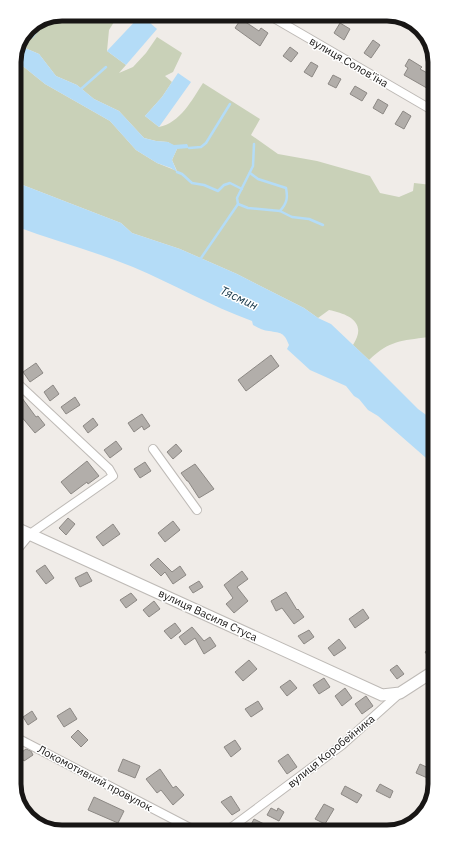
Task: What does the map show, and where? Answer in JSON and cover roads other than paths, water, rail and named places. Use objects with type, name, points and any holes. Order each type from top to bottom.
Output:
[{"type":"street","name":"вулиця Солов'їна","points":[[279,21],[428,108]]},
{"type":"street","points":[[21,387],[109,468],[113,476],[30,534],[21,545]]},
{"type":"street","points":[[153,449],[197,510]]},
{"type":"street","name":"вулиця Василя Стуса","points":[[21,530],[377,693],[389,696],[400,693]]},
{"type":"street","name":"вулиця Коробейника","points":[[235,825],[342,745],[400,693],[428,675]]},
{"type":"street","name":"Локомотивний провулок","points":[[21,740],[184,825]]},
{"type":"water","points":[[135,21],[148,21],[157,29],[126,65],[107,51]]},
{"type":"water","points":[[24,46],[25,48],[39,54],[56,76],[77,85],[94,99],[119,111],[144,138],[168,142],[174,145],[187,144],[189,148],[177,149],[172,160],[177,172],[157,163],[136,150],[110,121],[45,84],[21,65]]},
{"type":"water","points":[[178,73],[191,82],[159,127],[145,116],[162,97]]},
{"type":"water","name":"Тясмин","points":[[21,184],[121,223],[132,233],[180,249],[237,274],[304,308],[318,318],[331,324],[418,409],[428,416],[428,460],[378,416],[368,410],[346,386],[310,370],[287,349],[289,345],[284,335],[259,328],[253,325],[252,321],[222,309],[133,267],[21,228]]},
{"type":"waterway","points":[[28,39],[32,37],[40,28]]},
{"type":"waterway","points":[[81,89],[106,67]]},
{"type":"waterway","points":[[189,148],[201,147],[206,143],[230,104]]},
{"type":"waterway","points":[[199,261],[238,204],[237,198],[253,166],[254,144]]},
{"type":"waterway","points":[[177,172],[182,174],[192,183],[204,185],[218,191],[224,185],[230,183],[242,189]]},
{"type":"waterway","points":[[238,204],[248,208],[280,211],[286,203],[286,188],[258,179],[250,173]]},
{"type":"waterway","points":[[280,211],[292,217],[309,219],[323,225]]}]
